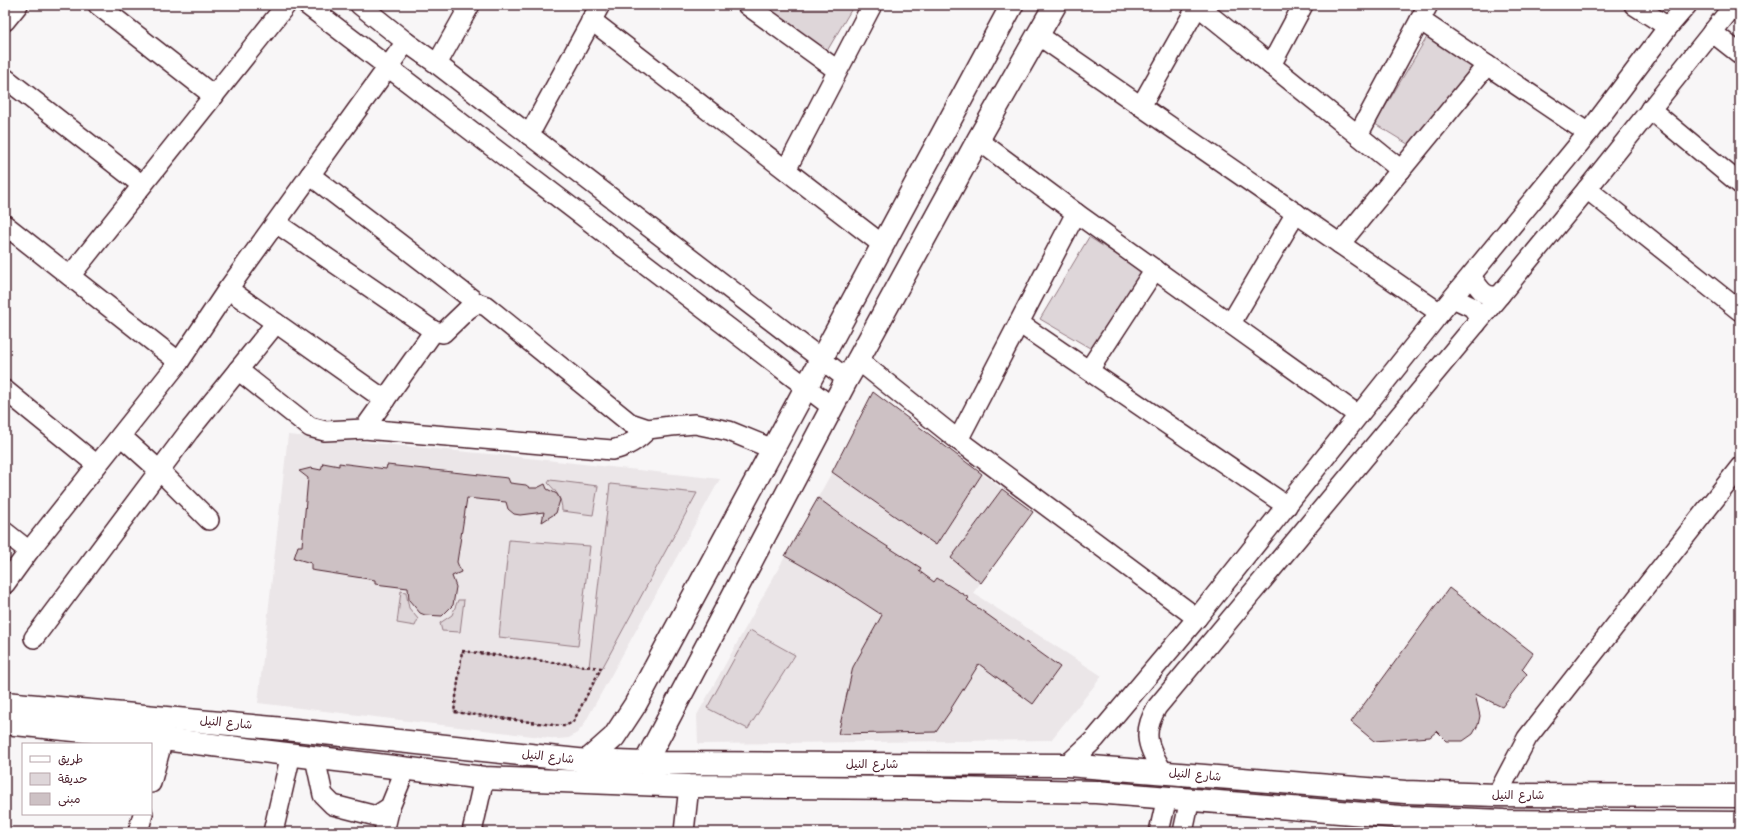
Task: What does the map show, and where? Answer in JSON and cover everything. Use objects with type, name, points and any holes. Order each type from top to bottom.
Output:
[{"type":"main road","points":[[587,761],[605,746],[625,722],[1012,5]]},
{"type":"main road","points":[[644,763],[847,379],[978,140],[1055,5]]},
{"type":"main road","name":"شارع النيل","points":[[5,703],[295,730],[587,761],[644,763],[1067,765],[1405,792],[1497,795],[1740,796]]},
{"type":"main road","points":[[5,723],[163,739],[484,778],[689,786],[1096,792],[1504,826],[1740,823]]},
{"type":"main road","points":[[291,754],[295,730]]},
{"type":"main road","points":[[1401,817],[1405,792]]},
{"type":"street","points":[[5,21],[18,5]]},
{"type":"street","points":[[98,5],[214,96]]},
{"type":"street","points":[[70,276],[286,5]]},
{"type":"street","points":[[308,5],[832,407]]},
{"type":"street","points":[[360,5],[406,42],[437,64],[847,379]]},
{"type":"street","points":[[437,64],[470,5]]},
{"type":"street","points":[[747,5],[837,70]]},
{"type":"street","points":[[786,170],[872,5]]},
{"type":"street","points":[[1271,65],[1303,5]]},
{"type":"street","points":[[1634,5],[1668,27]]},
{"type":"street","points":[[1067,765],[1100,733],[1197,618],[1440,313],[1588,133],[1686,5]]},
{"type":"street","points":[[1163,772],[1151,753],[1148,742],[1147,729],[1150,718],[1157,707],[1588,189],[1734,5]]},
{"type":"street","points":[[1141,106],[1198,6],[1401,170]]},
{"type":"street","points":[[529,135],[596,12],[786,170],[883,245]]},
{"type":"street","points":[[1358,135],[1424,12],[1487,65],[1588,133]]},
{"type":"street","points":[[1712,32],[1740,54]]},
{"type":"street","points":[[1038,35],[1440,313]]},
{"type":"street","points":[[5,584],[29,551],[179,362],[228,289],[406,42]]},
{"type":"street","points":[[1340,244],[1487,65]]},
{"type":"street","points":[[5,78],[142,185]]},
{"type":"street","points":[[1650,109],[1740,184]]},
{"type":"street","points":[[978,140],[1076,213],[1358,415]]},
{"type":"street","points":[[310,175],[477,303],[486,306],[630,423],[648,429],[695,424],[729,431],[773,449]]},
{"type":"street","points":[[1588,189],[1740,311]]},
{"type":"street","points":[[958,440],[1076,213]]},
{"type":"street","points":[[1231,323],[1296,213]]},
{"type":"street","points":[[276,223],[434,331],[443,333],[468,309],[477,303]]},
{"type":"street","points":[[5,225],[179,362]]},
{"type":"street","points":[[1089,370],[1155,269]]},
{"type":"street","points":[[1471,276],[1485,294],[1494,298],[1500,295]]},
{"type":"street","points":[[228,289],[385,400]]},
{"type":"street","points":[[1453,298],[1472,307],[1478,315],[1476,324]]},
{"type":"street","points":[[34,638],[160,472],[189,431],[276,323]]},
{"type":"street","points":[[1019,323],[1287,506]]},
{"type":"street","points":[[364,429],[434,331]]},
{"type":"street","points":[[858,360],[958,440],[1197,618]]},
{"type":"street","points":[[238,370],[310,427],[325,431],[364,429],[612,450],[622,448],[638,440],[648,429]]},
{"type":"street","points":[[5,390],[97,465]]},
{"type":"street","points":[[121,436],[209,520]]},
{"type":"street","points":[[1497,795],[1526,738],[1740,467]]},
{"type":"street","points":[[5,532],[29,551]]},
{"type":"street","points":[[152,779],[163,739]]},
{"type":"street","points":[[273,832],[291,754]]},
{"type":"street","points":[[315,758],[324,795],[333,805],[376,816],[390,807]]},
{"type":"street","points":[[384,832],[390,807],[406,768]]},
{"type":"street","points":[[472,832],[484,778]]},
{"type":"street","points":[[684,832],[689,786]]},
{"type":"street","points":[[1160,828],[1167,797]]},
{"type":"street","points":[[1183,830],[1190,799]]},
{"type":"street","points":[[138,832],[142,815]]},
{"type":"street","points":[[1160,828],[1169,819],[1174,819],[1178,821],[1183,830]]},
{"type":"path","points":[[462,651],[601,668],[573,722],[565,726],[454,712],[458,685],[462,651]]},
{"type":"shaded area","points":[[873,392],[1033,512],[973,593],[1102,676],[1051,740],[698,744],[697,715],[832,472]]},
{"type":"shaded area","points":[[288,435],[510,456],[720,479],[583,726],[577,733],[569,738],[558,739],[258,703]]},
{"type":"green space","points":[[762,5],[854,5],[827,51]]},
{"type":"green space","points":[[1427,37],[1473,65],[1411,146],[1375,124]]},
{"type":"green space","points":[[1089,237],[1145,273],[1095,351],[1040,319]]},
{"type":"green space","points":[[550,480],[598,486],[593,515],[562,511],[558,496],[548,483]]},
{"type":"green space","points":[[610,484],[697,493],[573,722],[565,726],[454,712],[462,651],[589,667]]},
{"type":"green space","points":[[509,540],[590,546],[578,646],[499,637]]},
{"type":"green space","points":[[401,591],[406,592],[409,608],[418,619],[415,626],[397,623]]},
{"type":"green space","points":[[458,600],[464,600],[460,632],[442,631],[440,623],[452,615]]},
{"type":"green space","points":[[750,630],[795,655],[748,729],[707,708]]},
{"type":"building","points":[[873,392],[982,474],[936,545],[832,472]]},
{"type":"building","points":[[323,463],[339,466],[339,463],[386,469],[387,465],[508,478],[510,483],[526,485],[530,488],[537,488],[545,484],[547,489],[557,494],[560,500],[556,513],[542,522],[544,512],[520,515],[514,514],[508,509],[506,502],[467,498],[457,562],[461,572],[452,576],[456,587],[453,605],[442,616],[425,615],[420,613],[409,600],[408,588],[375,584],[375,580],[311,570],[311,563],[294,558],[298,546],[302,546],[308,478],[299,471],[311,468],[321,470]]},
{"type":"building","points":[[1002,489],[1033,512],[981,583],[951,558]]},
{"type":"building","points":[[818,498],[863,531],[921,568],[919,571],[934,582],[937,578],[969,598],[967,600],[1060,667],[1033,704],[979,664],[936,732],[838,734],[853,667],[882,615],[833,583],[785,556]]},
{"type":"building","points":[[1449,588],[1533,653],[1522,669],[1527,674],[1502,707],[1475,694],[1480,716],[1478,725],[1473,734],[1463,741],[1447,741],[1437,731],[1430,737],[1374,741],[1351,722]]}]
